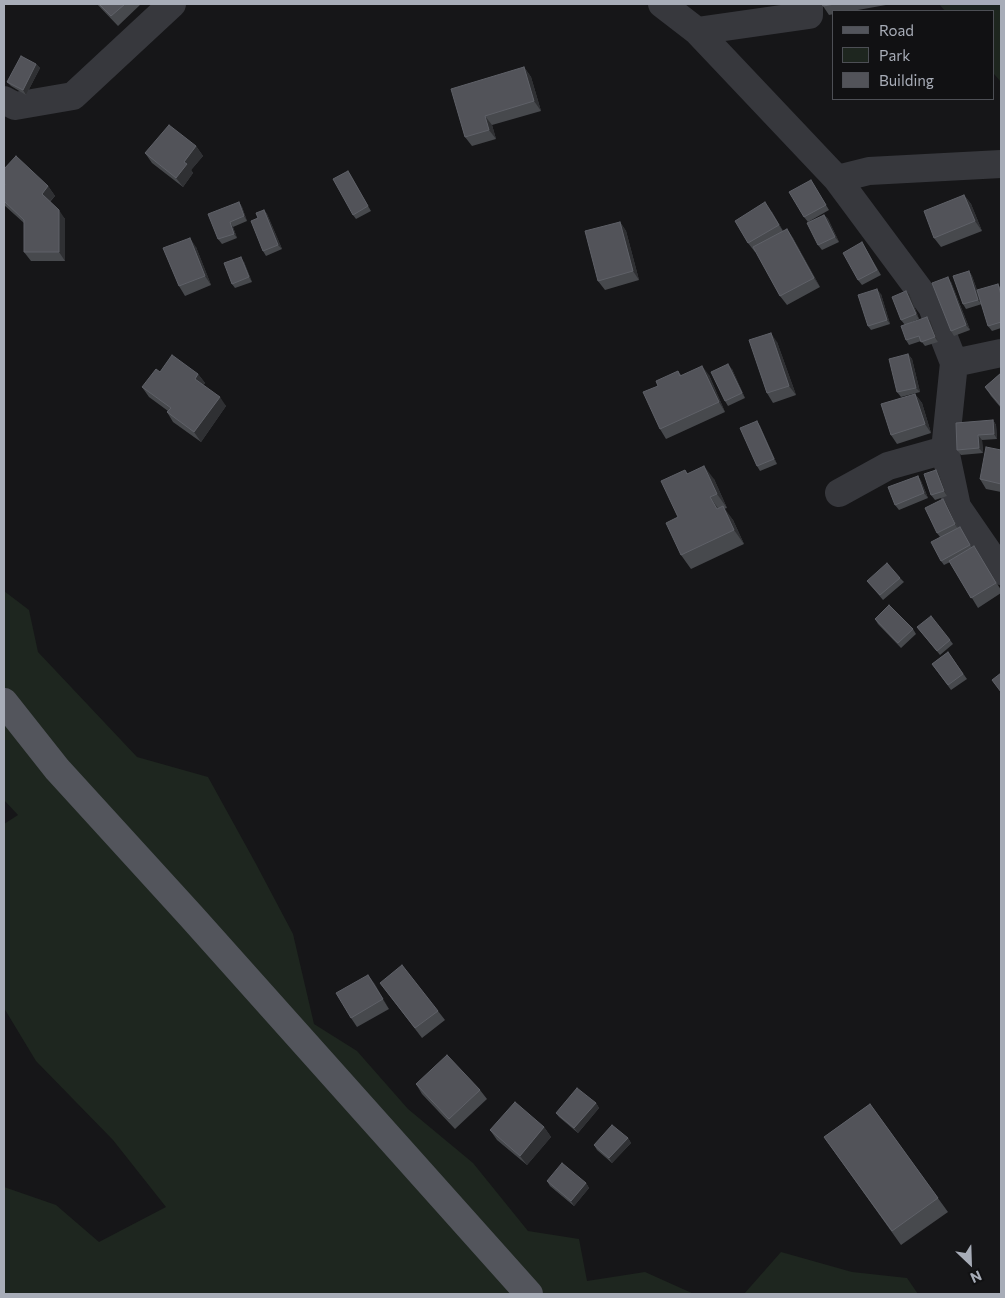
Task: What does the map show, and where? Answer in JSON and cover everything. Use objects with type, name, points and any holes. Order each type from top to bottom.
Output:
[{"type":"main road","points":[[4,702],[57,769],[186,910],[529,1294]]},
{"type":"street","points":[[4,100],[15,106],[73,96],[172,4]]},
{"type":"street","points":[[662,4],[698,31],[837,180],[932,307],[954,363],[945,450],[957,507],[1001,571]]},
{"type":"street","points":[[698,31],[809,15],[809,4]]},
{"type":"street","points":[[837,180],[870,171],[1001,164]]},
{"type":"street","points":[[954,363],[1001,353]]},
{"type":"street","points":[[839,493],[888,466],[945,450]]},
{"type":"green space","points":[[939,4],[1001,4],[1001,82],[995,75],[995,10],[944,10]]},
{"type":"green space","points":[[4,591],[29,610],[38,652],[137,757],[208,777],[293,934],[314,1024],[357,1051],[408,1109],[473,1163],[528,1231],[579,1239],[587,1281],[645,1272],[694,1294],[4,1294],[4,1187],[56,1205],[99,1242],[166,1207],[113,1140],[36,1061],[4,1008],[4,824],[18,815],[4,800]]},
{"type":"green space","points":[[781,1252],[852,1272],[907,1278],[918,1294],[744,1294]]},
{"type":"building","points":[[99,4],[125,4],[111,16]]},
{"type":"building","points":[[21,56],[36,64],[23,90],[7,82]]},
{"type":"building","points":[[524,67],[534,101],[485,116],[489,130],[465,137],[451,89]]},
{"type":"building","points":[[169,125],[196,146],[184,162],[187,164],[176,178],[145,153]]},
{"type":"building","points":[[16,156],[48,186],[42,194],[59,210],[59,252],[24,252],[24,220],[4,201],[4,169]]},
{"type":"building","points":[[348,171],[368,206],[353,215],[333,179]]},
{"type":"building","points":[[811,180],[826,205],[804,217],[789,192]]},
{"type":"building","points":[[964,195],[975,221],[934,238],[924,211]]},
{"type":"building","points":[[239,202],[244,216],[230,222],[234,234],[218,239],[208,214]]},
{"type":"building","points":[[765,202],[779,225],[748,243],[735,221]]},
{"type":"building","points":[[264,210],[278,245],[263,251],[251,221],[258,218],[256,213]]},
{"type":"building","points":[[824,215],[835,237],[818,245],[807,223]]},
{"type":"building","points":[[620,222],[633,271],[598,281],[585,231]]},
{"type":"building","points":[[787,229],[814,278],[780,296],[753,247]]},
{"type":"building","points":[[190,238],[205,276],[179,286],[163,248]]},
{"type":"building","points":[[862,242],[877,270],[858,280],[843,253]]},
{"type":"building","points":[[241,257],[249,277],[232,284],[224,263]]},
{"type":"building","points":[[969,271],[978,300],[963,304],[953,276]]},
{"type":"building","points":[[948,277],[966,325],[951,331],[932,283]]},
{"type":"building","points":[[998,284],[1001,295],[1001,322],[988,326],[977,290]]},
{"type":"building","points":[[877,289],[887,320],[868,326],[858,295]]},
{"type":"building","points":[[906,291],[916,314],[901,320],[892,297]]},
{"type":"building","points":[[927,317],[935,337],[921,342],[919,336],[906,340],[901,326]]},
{"type":"building","points":[[771,333],[789,386],[767,393],[749,340]]},
{"type":"building","points":[[908,354],[916,388],[897,392],[889,359]]},
{"type":"building","points":[[172,355],[198,374],[195,379],[220,397],[194,432],[167,412],[171,408],[142,387],[156,369],[160,372]]},
{"type":"building","points":[[728,364],[742,393],[725,401],[711,372]]},
{"type":"building","points":[[702,366],[719,402],[660,429],[643,392],[658,386],[656,381],[678,371],[680,376]]},
{"type":"building","points":[[1001,373],[1001,406],[985,387]]},
{"type":"building","points":[[915,394],[925,424],[891,435],[881,404]]},
{"type":"building","points":[[993,420],[994,434],[978,435],[979,448],[957,450],[956,423]]},
{"type":"building","points":[[757,421],[774,459],[757,466],[740,428]]},
{"type":"building","points":[[986,447],[1001,450],[1001,484],[980,479]]},
{"type":"building","points":[[704,466],[717,494],[710,497],[717,509],[723,506],[734,530],[681,555],[666,523],[678,517],[661,481],[685,470],[687,474]]},
{"type":"building","points":[[936,470],[944,491],[931,495],[924,474]]},
{"type":"building","points":[[918,476],[924,493],[895,505],[888,487]]},
{"type":"building","points":[[943,499],[955,524],[937,533],[925,508]]},
{"type":"building","points":[[960,527],[970,545],[941,561],[931,542]]},
{"type":"building","points":[[974,546],[996,583],[971,598],[949,561]]},
{"type":"building","points":[[887,563],[900,578],[880,595],[867,581]]},
{"type":"building","points":[[889,605],[913,629],[898,643],[875,619]]},
{"type":"building","points":[[931,616],[950,640],[937,651],[917,627]]},
{"type":"building","points":[[948,652],[963,674],[948,685],[932,664]]},
{"type":"building","points":[[1001,673],[1001,692],[992,680]]},
{"type":"building","points":[[402,965],[438,1011],[415,1028],[380,983]]},
{"type":"building","points":[[368,975],[383,999],[351,1018],[336,993]]},
{"type":"building","points":[[447,1055],[480,1090],[449,1119],[416,1084]]},
{"type":"building","points":[[577,1088],[596,1103],[574,1128],[556,1113]]},
{"type":"building","points":[[515,1102],[544,1127],[520,1156],[490,1130]]},
{"type":"building","points":[[870,1104],[938,1198],[892,1231],[824,1137]]},
{"type":"building","points":[[612,1125],[628,1138],[609,1158],[594,1145]]},
{"type":"building","points":[[562,1163],[586,1183],[571,1201],[547,1181]]}]
